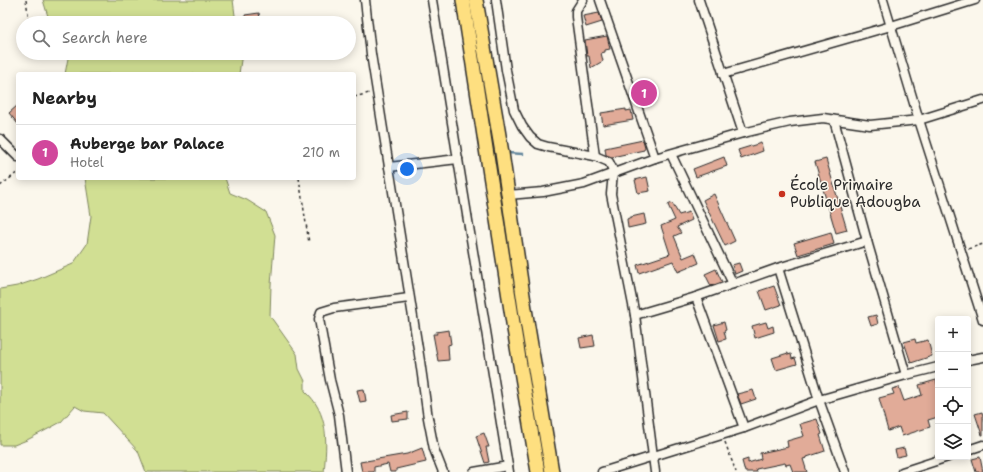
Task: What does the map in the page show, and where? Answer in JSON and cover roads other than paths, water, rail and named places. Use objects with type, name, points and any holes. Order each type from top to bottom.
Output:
[{"type":"main road","points":[[463,0],[513,323],[538,472]]},
{"type":"main road","points":[[476,0],[508,195],[524,309],[552,472]]},
{"type":"street","points":[[364,0],[430,429],[434,449],[443,472]]},
{"type":"street","points":[[432,0],[508,469],[474,472]]},
{"type":"street","points":[[496,0],[510,91],[514,110],[522,126],[530,137],[538,144],[596,156],[609,162],[612,168],[611,194],[635,315],[652,458],[655,472]]},
{"type":"street","points":[[583,0],[576,11],[576,17],[596,156]]},
{"type":"street","points":[[600,0],[656,158]]},
{"type":"street","points":[[699,0],[743,133]]},
{"type":"street","points":[[883,0],[919,120],[983,320]]},
{"type":"street","points":[[723,74],[891,26],[975,0]]},
{"type":"street","points":[[508,195],[564,189],[584,184],[656,158],[743,133],[790,122],[823,118],[870,125],[919,120],[983,100]]},
{"type":"street","points":[[834,120],[866,241],[906,375]]},
{"type":"street","points":[[0,139],[16,154]]},
{"type":"street","points":[[671,154],[733,284]]},
{"type":"street","points":[[389,167],[458,159]]},
{"type":"street","points":[[635,315],[696,297],[778,268],[866,241]]},
{"type":"street","points":[[778,268],[819,400],[845,472]]},
{"type":"street","points":[[696,297],[744,428]]},
{"type":"street","points":[[346,472],[339,415],[330,380],[319,319],[321,312],[334,308],[409,298]]},
{"type":"street","points":[[971,359],[983,357]]},
{"type":"street","points":[[602,472],[722,436],[819,400],[906,375],[935,369]]},
{"type":"street","points":[[971,449],[983,445]]},
{"type":"street","points":[[902,472],[939,460]]},
{"type":"waterway","points":[[507,153],[523,154]]},
{"type":"place","name":"Auberge bar Palace","points":[[644,93]]},
{"type":"place","name":"École Primaire Publique Adougba","points":[[782,194]]}]
